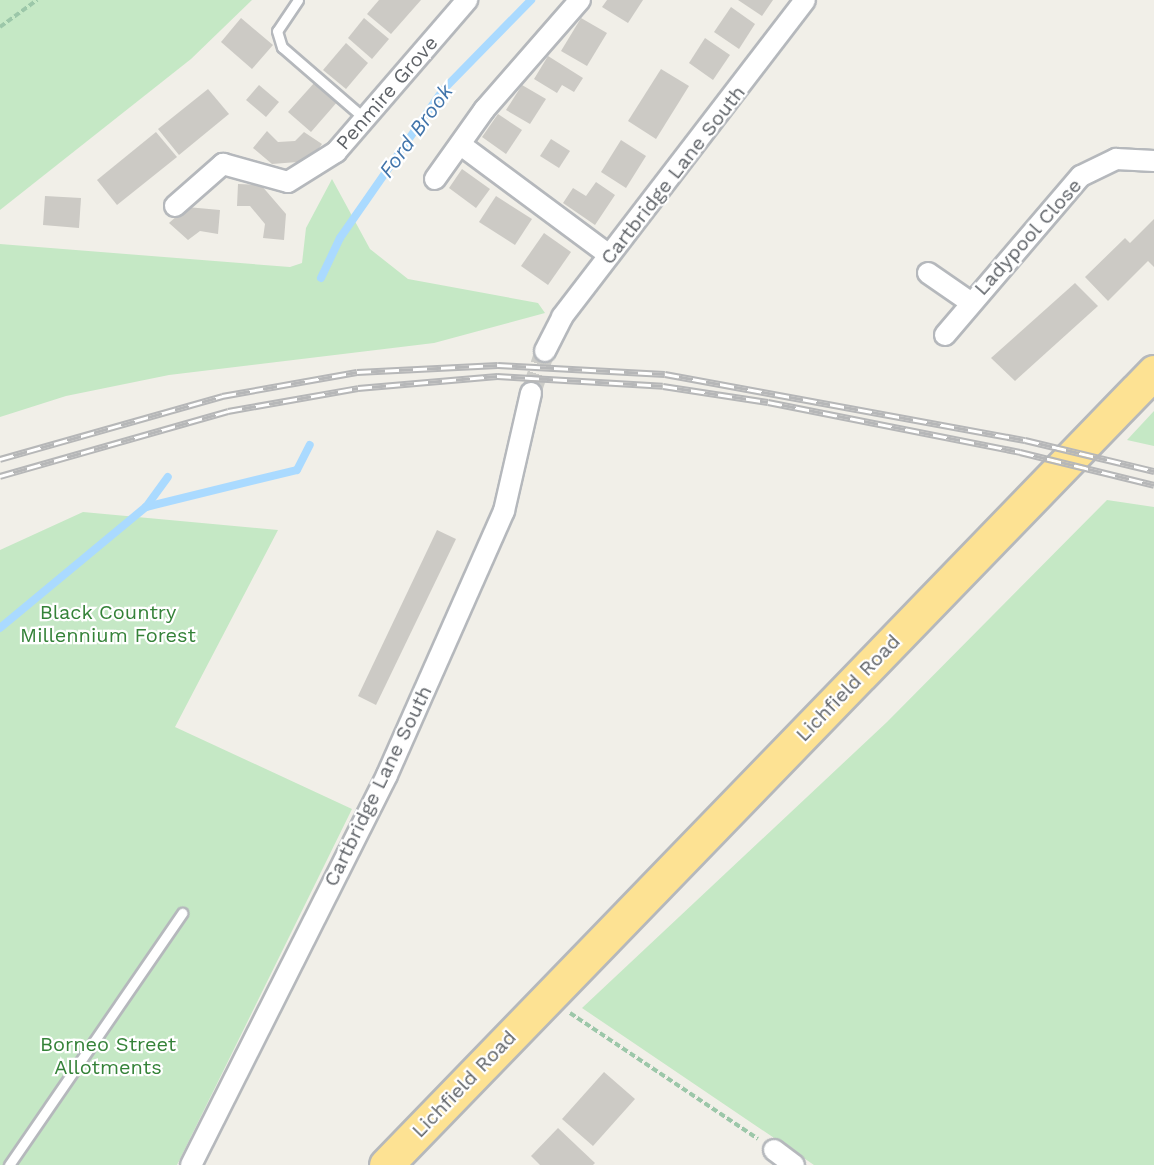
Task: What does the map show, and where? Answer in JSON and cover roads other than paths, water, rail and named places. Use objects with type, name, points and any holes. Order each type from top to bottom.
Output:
[{"type":"highway","name":"Lichfield Road","points":[[409,1165],[1154,372]]},
{"type":"highway","name":"Lichfield Road","points":[[387,1165],[555,1007]]},
{"type":"street","name":"Penmire Grove","points":[[175,206],[223,164],[288,182],[336,152],[467,0]]},
{"type":"street","points":[[435,179],[484,110],[580,0]]},
{"type":"street","name":"Cartbridge Lane South","points":[[545,351],[562,317],[805,0]]},
{"type":"street","points":[[461,145],[609,255]]},
{"type":"street","name":"Ladypool Close","points":[[945,334],[970,302],[1081,176],[1116,159],[1154,161]]},
{"type":"street","name":"Ladypool Close","points":[[928,273],[970,302]]},
{"type":"street","name":"Cartbridge Lane South","points":[[191,1165],[387,775],[504,511],[531,393]]},
{"type":"street","points":[[774,1150],[794,1165]]},
{"type":"lane","points":[[298,0],[277,31],[282,47],[365,119]]},
{"type":"lane","points":[[9,1165],[182,913]]},
{"type":"waterway","name":"Ford Brook","points":[[321,278],[340,238],[443,90],[531,0]]},
{"type":"waterway","name":"Ford Brook","points":[[146,507],[297,470],[310,445]]},
{"type":"waterway","name":"Ford Brook","points":[[0,628],[146,507],[168,477]]},
{"type":"tunnel","points":[[531,393],[545,351]]},
{"type":"railway","points":[[0,459],[222,396],[357,372],[498,365],[665,374],[1025,440],[1154,471]]},
{"type":"railway","points":[[0,476],[228,411],[358,388],[497,376],[663,386],[768,402],[1020,452],[1154,485]]},
{"type":"park label","name":"Black Country Millennium Forest","points":[[108,624]]},
{"type":"park label","name":"Borneo Street Allotments","points":[[108,1056]]}]
